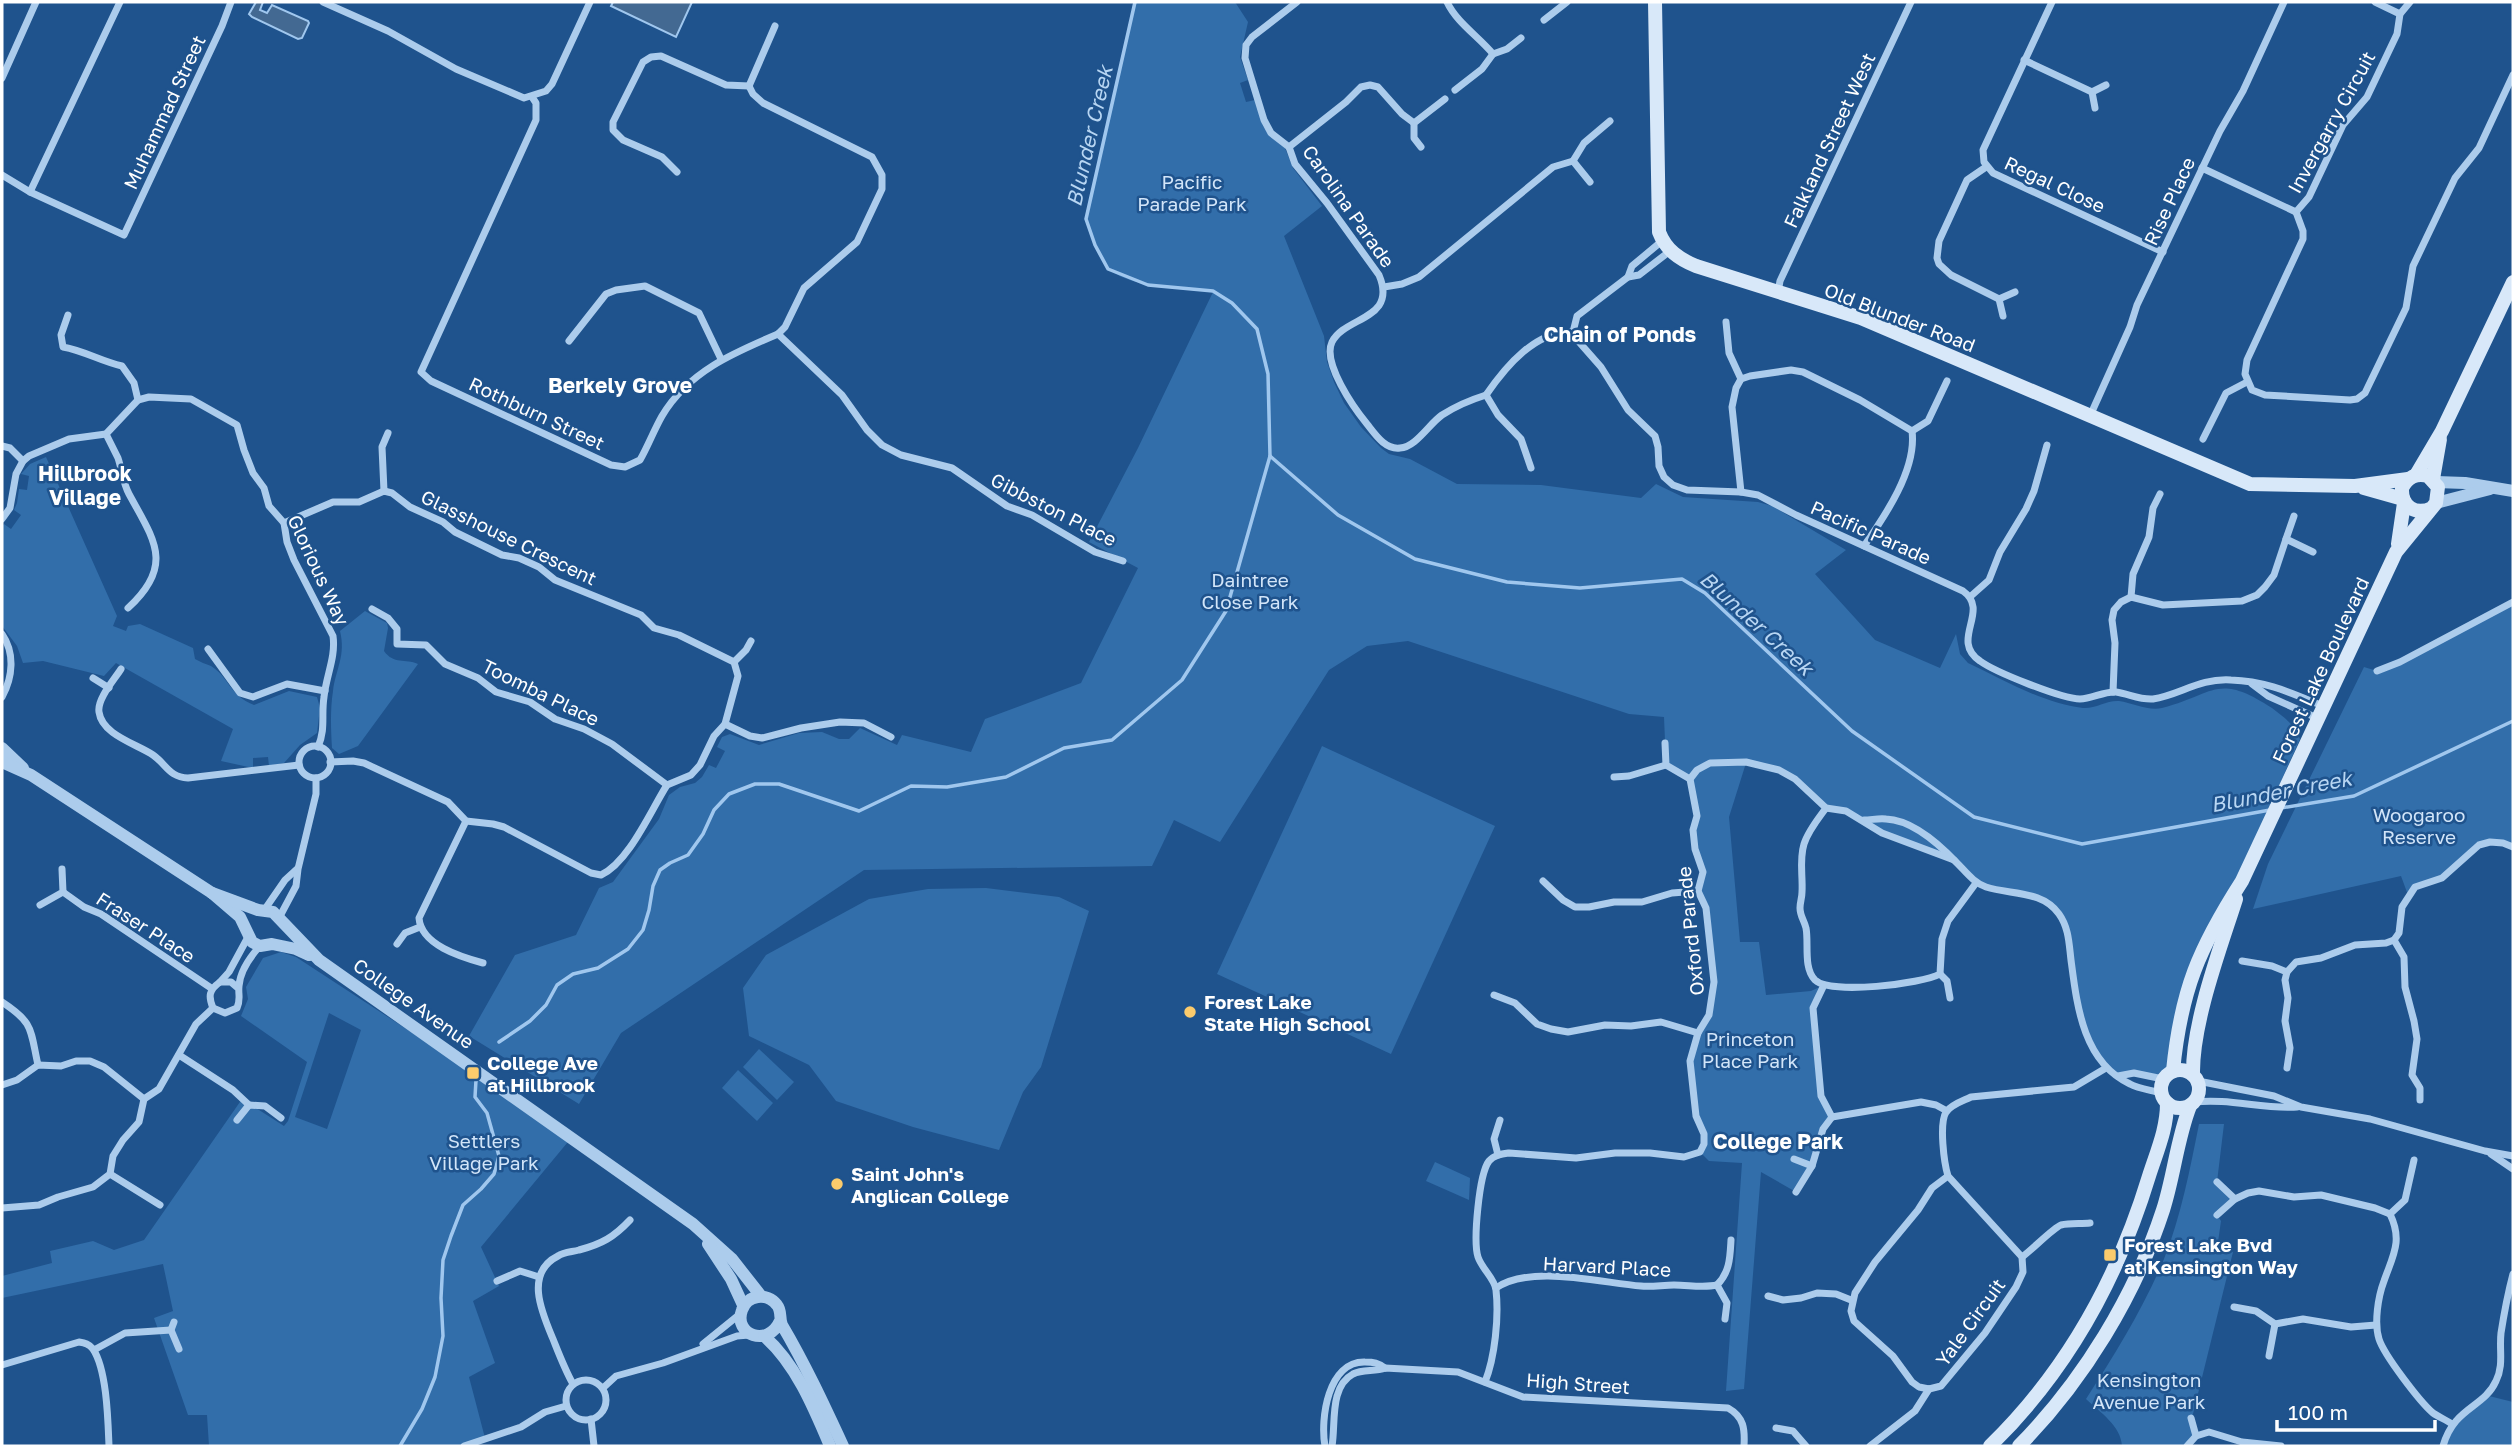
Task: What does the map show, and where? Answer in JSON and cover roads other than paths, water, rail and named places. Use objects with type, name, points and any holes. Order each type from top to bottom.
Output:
[{"type":"main road","points":[[1655,2],[1658,221],[1666,246]]},
{"type":"main road","name":"Old Blunder Road","points":[[1666,246],[1696,266],[1861,318],[2249,484],[2355,486],[2412,477]]},
{"type":"main road","points":[[2442,431],[2435,481],[2439,493],[2434,505],[2426,511],[2414,511],[2404,501],[2402,488],[2442,431],[2513,282]]},
{"type":"main road","points":[[2412,477],[2428,476],[2435,481]]},
{"type":"main road","name":"Old Blunder Road","points":[[2355,486],[2404,501]]},
{"type":"main road","name":"Forest Lake Boulevard","points":[[1990,1446],[2012,1425],[2046,1384],[2078,1339],[2108,1284],[2135,1223],[2167,1123],[2166,1087],[2185,995],[2199,954],[2214,924],[2242,881],[2396,552],[2403,527],[2404,501]]},
{"type":"main road","name":"Forest Lake Boulevard","points":[[2396,552],[2434,505]]},
{"type":"main road","name":"Forest Lake Boulevard","points":[[2196,1078],[2193,1053],[2214,968],[2242,881]]},
{"type":"main road","points":[[2019,1446],[2071,1384],[2126,1296],[2151,1245],[2164,1209],[2192,1104],[2199,1092],[2196,1078],[2184,1070],[2166,1087],[2178,1108],[2192,1104]]},
{"type":"street","points":[[2,76],[36,2]]},
{"type":"street","points":[[2,176],[30,192],[120,2]]},
{"type":"street","name":"Muhammad Street","points":[[30,192],[124,235],[231,2]]},
{"type":"street","points":[[323,2],[388,31],[456,69],[517,97],[532,97],[546,91],[552,84],[590,2]]},
{"type":"street","name":"Carolina Parade","points":[[1297,2],[1252,37],[1246,45],[1245,58],[1264,121],[1271,133],[1289,147],[1295,164],[1379,275],[1384,287],[1378,307],[1338,335],[1332,343],[1330,354],[1349,400],[1383,442],[1392,448],[1402,449],[1410,445],[1442,416],[1469,400],[1486,395],[1500,374],[1547,335],[1561,331],[1573,332]]},
{"type":"street","points":[[1447,2],[1461,23],[1480,38],[1493,54]]},
{"type":"street","points":[[1544,20],[1567,2]]},
{"type":"street","name":"Falkland Street West","points":[[1778,292],[1786,269],[1910,2]]},
{"type":"street","name":"Regal Close","points":[[2052,2],[1983,150],[1986,167],[1993,173],[2162,252]]},
{"type":"street","name":"Rise Place","points":[[2090,417],[2162,252],[2220,131],[2243,91],[2284,2]]},
{"type":"street","points":[[2375,2],[2400,14]]},
{"type":"street","name":"Invergarry Circuit","points":[[2247,382],[2247,360],[2303,239],[2303,230],[2296,212],[2309,197],[2343,125],[2367,97],[2397,34],[2400,14],[2410,2]]},
{"type":"street","points":[[775,26],[749,86],[753,94],[763,103],[865,153],[877,162],[882,175],[882,189],[857,242],[804,288],[785,327],[778,334]]},
{"type":"street","points":[[1455,90],[1482,69],[1493,54],[1507,49],[1521,38]]},
{"type":"street","points":[[677,172],[662,157],[623,140],[613,130],[613,122],[643,62],[651,57],[661,56],[726,85],[749,86]]},
{"type":"street","points":[[2024,60],[2092,92]]},
{"type":"street","points":[[2203,439],[2226,393],[2247,382],[2252,390],[2265,395],[2350,400],[2365,393],[2406,308],[2413,266],[2418,255],[2455,178],[2479,148],[2513,75]]},
{"type":"street","points":[[2092,92],[2106,85]]},
{"type":"street","points":[[1289,147],[1346,102],[1361,86],[1378,87],[1402,114],[1414,123]]},
{"type":"street","points":[[2092,92],[2095,108]]},
{"type":"street","name":"Rothburn Street","points":[[532,97],[536,103],[536,120],[421,372],[431,381],[611,465],[625,467],[640,460],[662,416],[698,374],[721,359],[778,334]]},
{"type":"street","points":[[1414,123],[1445,99]]},
{"type":"street","points":[[1384,287],[1419,277],[1553,167],[1573,161],[1584,143],[1610,121]]},
{"type":"street","points":[[1414,123],[1414,138],[1421,148]]},
{"type":"street","points":[[1573,161],[1590,182]]},
{"type":"street","points":[[1986,167],[1968,180],[1939,241],[1937,258],[1939,264],[1951,275],[1999,299]]},
{"type":"street","points":[[2202,168],[2296,212]]},
{"type":"street","points":[[1628,276],[1639,275],[1666,246]]},
{"type":"street","points":[[1573,332],[1577,316],[1628,276],[1632,266],[1666,246]]},
{"type":"street","points":[[569,341],[606,294],[645,286],[699,313],[721,359]]},
{"type":"street","points":[[1999,299],[2015,292]]},
{"type":"street","points":[[1999,299],[2003,316]]},
{"type":"street","points":[[2,519],[10,508],[16,474],[23,461],[41,449],[69,439],[106,434],[138,400],[134,383],[122,366],[101,361],[82,350],[63,347],[61,335],[68,314]]},
{"type":"street","points":[[1726,322],[1729,353],[1741,379]]},
{"type":"street","name":"Pacific Parade","points":[[1573,332],[1601,368],[1628,410],[1655,436],[1659,466],[1664,477],[1673,485],[1687,491],[1758,495],[1971,596]]},
{"type":"street","name":"Gibbston Place","points":[[778,334],[842,395],[866,430],[882,445],[901,455],[952,468],[1006,506],[1032,515],[1096,552],[1123,561]]},
{"type":"street","points":[[1741,492],[1732,407],[1741,379],[1791,370],[1803,372],[1860,400],[1912,431]]},
{"type":"street","points":[[1912,431],[1928,421],[1947,381]]},
{"type":"street","points":[[1486,395],[1498,415],[1521,439],[1531,468]]},
{"type":"street","name":"Glorious Way","points":[[138,400],[149,397],[191,399],[237,425],[253,473],[264,488],[269,506],[284,523],[287,542],[294,559],[332,636],[334,649],[325,691],[324,732],[318,747]]},
{"type":"street","points":[[1864,547],[1889,510],[1911,456],[1912,431]]},
{"type":"street","points":[[284,523],[333,502],[359,502],[384,491],[382,447],[388,433]]},
{"type":"street","points":[[106,434],[118,458],[128,493],[141,512],[157,549],[156,564],[145,593],[128,608]]},
{"type":"street","points":[[2047,445],[2034,492],[2026,509],[2000,552],[1989,580],[1971,596],[1975,606],[1967,638],[1978,661],[2068,698],[2083,699],[2113,692],[2154,699],[2191,685],[2232,680],[2274,685],[2320,712]]},
{"type":"street","points":[[2,446],[10,448],[23,461]]},
{"type":"street","points":[[2435,481],[2513,491]]},
{"type":"street","points":[[2434,505],[2490,489]]},
{"type":"street","name":"Glasshouse Crescent","points":[[384,491],[392,493],[410,508],[443,522],[467,538],[502,555],[519,558],[539,567],[555,580],[641,615],[654,628],[680,635],[734,662]]},
{"type":"street","points":[[2131,597],[2133,575],[2149,537],[2153,508],[2160,494]]},
{"type":"street","points":[[2113,692],[2115,643],[2112,620],[2114,610],[2121,602],[2131,597],[2163,606],[2242,601],[2257,595],[2274,575],[2294,516]]},
{"type":"street","points":[[2286,539],[2313,552]]},
{"type":"street","points":[[2376,671],[2400,662],[2513,602]]},
{"type":"street","name":"Toomba Place","points":[[372,609],[388,618],[397,629],[397,644],[426,645],[444,664],[478,678],[496,692],[530,702],[555,719],[584,729],[612,744],[667,785]]},
{"type":"street","points":[[2,635],[10,650],[11,666],[7,688],[2,697]]},
{"type":"street","points":[[330,762],[364,763],[448,802],[466,821],[504,827],[591,873],[601,875],[616,865],[650,817],[667,785],[691,775],[700,765],[715,736],[725,724],[737,676],[734,662],[751,641]]},
{"type":"street","points":[[208,649],[240,692],[253,697],[287,684],[325,691]]},
{"type":"street","points":[[2,676],[11,666]]},
{"type":"street","points":[[121,669],[98,711],[103,723],[155,757],[169,773],[179,778],[299,765]]},
{"type":"street","points":[[93,678],[109,688]]},
{"type":"street","points":[[2251,684],[2268,696],[2320,712]]},
{"type":"street","points":[[725,724],[750,736],[762,738],[840,722],[864,723],[891,737]]},
{"type":"street","points":[[1665,743],[1666,765]]},
{"type":"street","points":[[318,747],[327,752],[330,762],[325,774],[316,778],[305,775],[299,765],[304,751],[318,747]]},
{"type":"street","name":"College Avenue","points":[[2,748],[31,775]]},
{"type":"street","name":"College Avenue","points":[[2,762],[31,775],[212,893],[240,917],[247,932],[266,945],[296,949],[319,960],[693,1224],[732,1259],[761,1296],[768,1297],[779,1308],[780,1321],[814,1382],[843,1446]]},
{"type":"street","points":[[1614,777],[1629,776],[1666,765],[1690,779],[1697,770],[1710,763],[1746,762],[1779,770],[1795,779],[1826,808],[1846,811],[1882,833],[1954,860]]},
{"type":"street","points":[[298,869],[285,880],[262,910],[250,915],[247,932],[229,972],[211,988],[209,999],[213,1009],[225,1013],[237,1008],[241,998],[238,988],[242,974],[266,945],[280,936],[280,920],[296,886],[316,794],[316,778]]},
{"type":"street","name":"Oxford Parade","points":[[1498,1155],[1527,1153],[1576,1158],[1615,1153],[1650,1153],[1684,1157],[1700,1152],[1704,1144],[1704,1134],[1696,1116],[1690,1061],[1698,1033],[1709,1015],[1714,982],[1706,908],[1698,891],[1703,872],[1695,849],[1693,830],[1697,816],[1690,779]]},
{"type":"street","points":[[1826,808],[1803,845],[1801,858],[1802,895],[1799,905],[1805,926],[1809,970],[1814,979],[1824,985],[1838,988],[1896,985],[1940,974]]},
{"type":"street","points":[[1864,820],[1894,820],[1935,842],[1976,883],[2020,892],[2041,900],[2058,912],[2067,928],[2076,1005],[2097,1058],[2106,1068],[2131,1085],[2166,1087]]},
{"type":"street","points":[[466,821],[419,918],[420,927],[425,935],[460,957],[484,963]]},
{"type":"street","points":[[2287,1068],[2290,1048],[2285,1021],[2287,972],[2296,962],[2321,958],[2355,945],[2394,940],[2399,933],[2402,907],[2407,895],[2415,887],[2442,878],[2479,845],[2490,842],[2513,847]]},
{"type":"street","points":[[40,905],[63,892],[62,869]]},
{"type":"street","points":[[1543,881],[1563,900],[1575,907],[1589,908],[1614,902],[1642,902],[1672,893],[1698,891]]},
{"type":"street","points":[[1950,998],[1947,981],[1940,974],[1942,939],[1948,920],[1976,883]]},
{"type":"street","name":"Fraser Place","points":[[63,892],[101,914],[211,988]]},
{"type":"street","name":"College Avenue","points":[[212,893],[273,912],[319,960]]},
{"type":"street","points":[[397,944],[405,933],[420,927]]},
{"type":"street","points":[[2394,940],[2404,957],[2405,986],[2417,1039],[2412,1075],[2420,1088],[2420,1100]]},
{"type":"street","points":[[2242,961],[2272,966],[2287,972]]},
{"type":"street","points":[[220,982],[231,982],[238,988]]},
{"type":"street","points":[[1824,985],[1813,1008],[1821,1096],[1832,1117]]},
{"type":"street","points":[[1494,995],[1515,1003],[1537,1024],[1550,1029],[1568,1032],[1605,1025],[1631,1027],[1661,1022],[1698,1033]]},
{"type":"street","points":[[2,1002],[22,1015],[30,1027],[38,1065]]},
{"type":"street","points":[[2,1208],[39,1205],[93,1187],[110,1174],[113,1156],[139,1122],[144,1099],[159,1089],[197,1024],[213,1009]]},
{"type":"street","points":[[179,1055],[233,1090],[248,1105],[265,1106],[281,1118]]},
{"type":"street","points":[[2,1085],[17,1080],[38,1065],[61,1066],[76,1061],[90,1061],[104,1067],[144,1099]]},
{"type":"street","points":[[2090,1223],[2063,1224],[2055,1228],[2022,1257],[1948,1176],[1943,1123],[1947,1111],[1971,1097],[2074,1087],[2106,1068]]},
{"type":"street","points":[[2117,1076],[2134,1073],[2166,1087]]},
{"type":"street","points":[[2196,1078],[2274,1096],[2301,1107],[2370,1119],[2485,1151],[2513,1156]]},
{"type":"street","points":[[2192,1104],[2215,1100],[2273,1109],[2301,1107]]},
{"type":"street","points":[[1796,1192],[1812,1166],[1823,1129],[1832,1117],[1921,1102],[1947,1111]]},
{"type":"street","points":[[237,1120],[248,1105]]},
{"type":"street","points":[[1485,1382],[1494,1352],[1496,1288],[1479,1259],[1476,1248],[1481,1179],[1489,1161],[1498,1155],[1494,1139],[1500,1121]]},
{"type":"street","points":[[2485,1151],[2513,1170]]},
{"type":"street","points":[[1794,1159],[1812,1166]]},
{"type":"street","points":[[2390,1214],[2405,1200],[2414,1160]]},
{"type":"street","points":[[110,1174],[160,1205]]},
{"type":"street","points":[[1768,1296],[1783,1300],[1817,1293],[1836,1294],[1852,1300],[1875,1262],[1918,1210],[1931,1188],[1948,1176]]},
{"type":"street","points":[[2217,1182],[2235,1199]]},
{"type":"street","points":[[2217,1215],[2235,1199],[2259,1191],[2294,1197],[2321,1195],[2390,1214],[2396,1227],[2397,1240],[2393,1262],[2384,1281],[2376,1325],[2378,1338],[2385,1353],[2431,1411],[2452,1424]]},
{"type":"street","points":[[573,1384],[538,1297],[539,1277],[548,1263],[559,1255],[582,1250],[615,1236],[630,1220]]},
{"type":"street","name":"College Avenue","points":[[693,1224],[731,1279],[742,1309],[743,1326],[775,1346],[809,1397],[830,1446]]},
{"type":"street","points":[[1725,1319],[1727,1303],[1717,1285],[1729,1267],[1731,1240]]},
{"type":"street","name":"Yale Circuit","points":[[1852,1300],[1854,1321],[1893,1356],[1912,1382],[1929,1389],[1941,1386],[1985,1333],[2016,1287],[2023,1272],[2022,1257]]},
{"type":"street","points":[[497,1281],[520,1271],[539,1277]]},
{"type":"street","points":[[2443,1446],[2452,1424],[2495,1383],[2501,1366],[2501,1335],[2513,1274]]},
{"type":"street","name":"Harvard Place","points":[[1496,1288],[1508,1280],[1524,1277],[1594,1279],[1640,1286],[1717,1285]]},
{"type":"street","points":[[696,1349],[751,1299],[761,1296]]},
{"type":"street","points":[[2234,1307],[2256,1311],[2275,1324],[2303,1319],[2351,1327],[2376,1325]]},
{"type":"street","points":[[603,1388],[616,1376],[663,1363],[696,1349],[737,1336],[758,1336],[774,1332],[780,1321]]},
{"type":"street","points":[[2269,1356],[2275,1324]]},
{"type":"street","points":[[94,1350],[125,1333],[172,1326],[179,1349]]},
{"type":"street","points":[[2,1365],[79,1342],[88,1344],[94,1350],[107,1401],[109,1446]]},
{"type":"street","name":"High Street","points":[[1325,1446],[1327,1402],[1338,1376],[1350,1365],[1359,1362],[1378,1362],[1385,1367]]},
{"type":"street","name":"High Street","points":[[1332,1446],[1336,1398],[1340,1388],[1355,1373],[1376,1371],[1385,1367],[1458,1373],[1523,1397],[1728,1408],[1742,1420],[1745,1430],[1744,1446]]},
{"type":"street","points":[[586,1379],[603,1388],[606,1401],[604,1408],[591,1419],[573,1416],[566,1406],[567,1393],[573,1384],[586,1379]]},
{"type":"street","points":[[1870,1446],[1915,1411],[1929,1389]]},
{"type":"street","points":[[464,1446],[521,1427],[545,1412],[566,1406]]},
{"type":"street","points":[[2192,1418],[2196,1436]]},
{"type":"street","points":[[591,1419],[594,1446]]},
{"type":"street","points":[[1776,1427],[1793,1431],[1807,1446]]},
{"type":"street","points":[[2188,1446],[2196,1436],[2209,1432],[2242,1442],[2281,1446]]},
{"type":"waterway","name":"Blunder Creek","points":[[1135,2],[1086,219],[1095,245],[1108,269],[1148,285],[1213,291],[1232,303],[1257,329],[1268,374],[1270,456],[1338,515],[1415,559],[1507,582],[1580,588],[1682,579],[1705,593],[1852,731],[1974,817],[2082,844],[2270,810]]},
{"type":"waterway","points":[[499,1042],[530,1021],[546,1005],[557,985],[573,974],[598,968],[628,949],[643,930],[653,886],[660,870],[688,855],[703,834],[714,810],[729,794],[755,784],[779,784],[859,811],[911,786],[947,787],[1006,777],[1064,748],[1112,740],[1182,680],[1226,611],[1270,456]]},
{"type":"waterway","name":"Blunder Creek","points":[[2281,808],[2354,796],[2513,721]]},
{"type":"waterway","points":[[400,1446],[422,1409],[435,1377],[443,1336],[443,1260],[451,1236],[463,1205],[494,1174],[499,1156],[487,1113],[475,1097],[476,1080]]},
{"type":"place","name":"Forest Lake State High School","points":[[1190,1012]]},
{"type":"place","name":"College Ave at Hillbrook","points":[[473,1073]]},
{"type":"place","name":"Saint John's Anglican College","points":[[837,1184]]},
{"type":"place","name":"Forest Lake Bvd at Kensington Way","points":[[2110,1255]]},
{"type":"district","name":"Chain of Ponds","points":[[1620,334]]},
{"type":"district","name":"Berkely Grove","points":[[620,385]]},
{"type":"district","name":"Hillbrook Village","points":[[85,485]]},
{"type":"district","name":"College Park","points":[[1778,1141]]},
{"type":"park label","name":"Pacific Parade Park","points":[[1192,192]]},
{"type":"park label","name":"Daintree Close Park","points":[[1250,590]]},
{"type":"park label","name":"Woogaroo Reserve","points":[[2419,825]]},
{"type":"park label","name":"Princeton Place Park","points":[[1750,1049]]},
{"type":"park label","name":"Settlers Village Park","points":[[484,1151]]},
{"type":"park label","name":"Kensington Avenue Park","points":[[2149,1390]]}]
